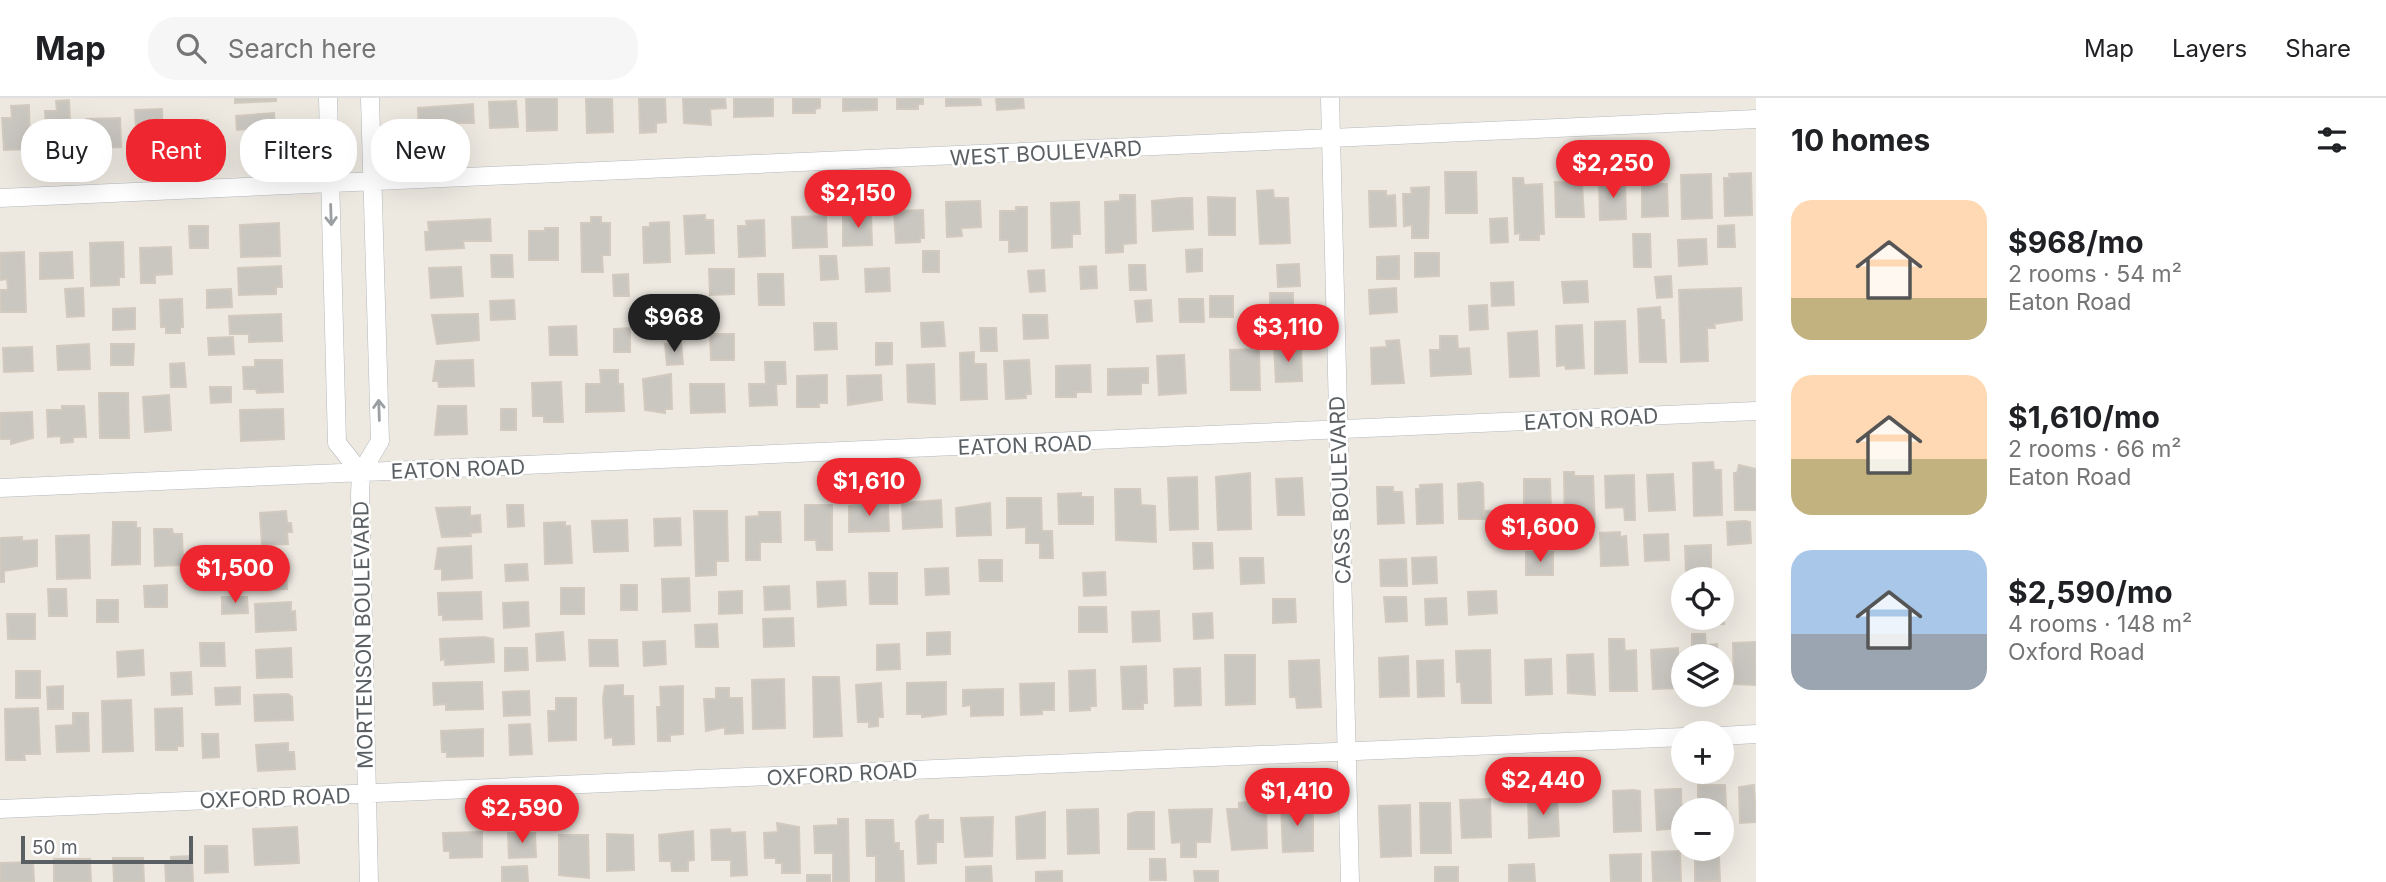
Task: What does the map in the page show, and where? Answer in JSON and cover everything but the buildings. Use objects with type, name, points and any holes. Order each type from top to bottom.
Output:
[{"type":"street","name":"MORTENSON BOULEVARD","points":[[328,98],[337,443],[361,473]]},
{"type":"street","name":"MORTENSON BOULEVARD","points":[[370,98],[371,126]]},
{"type":"street","name":"CASS BOULEVARD","points":[[1330,98],[1350,882]]},
{"type":"street","name":"WEST BOULEVARD","points":[[470,177],[1756,119]]},
{"type":"street","name":"WEST BOULEVARD","points":[[0,198],[371,181]]},
{"type":"street","name":"MORTENSON BOULEVARD","points":[[369,882],[361,473],[380,441],[373,182]]},
{"type":"street","name":"EATON ROAD","points":[[0,488],[1756,411]]},
{"type":"street","points":[[1734,735],[1756,734]]},
{"type":"street","name":"OXFORD ROAD","points":[[0,809],[1671,738]]}]
